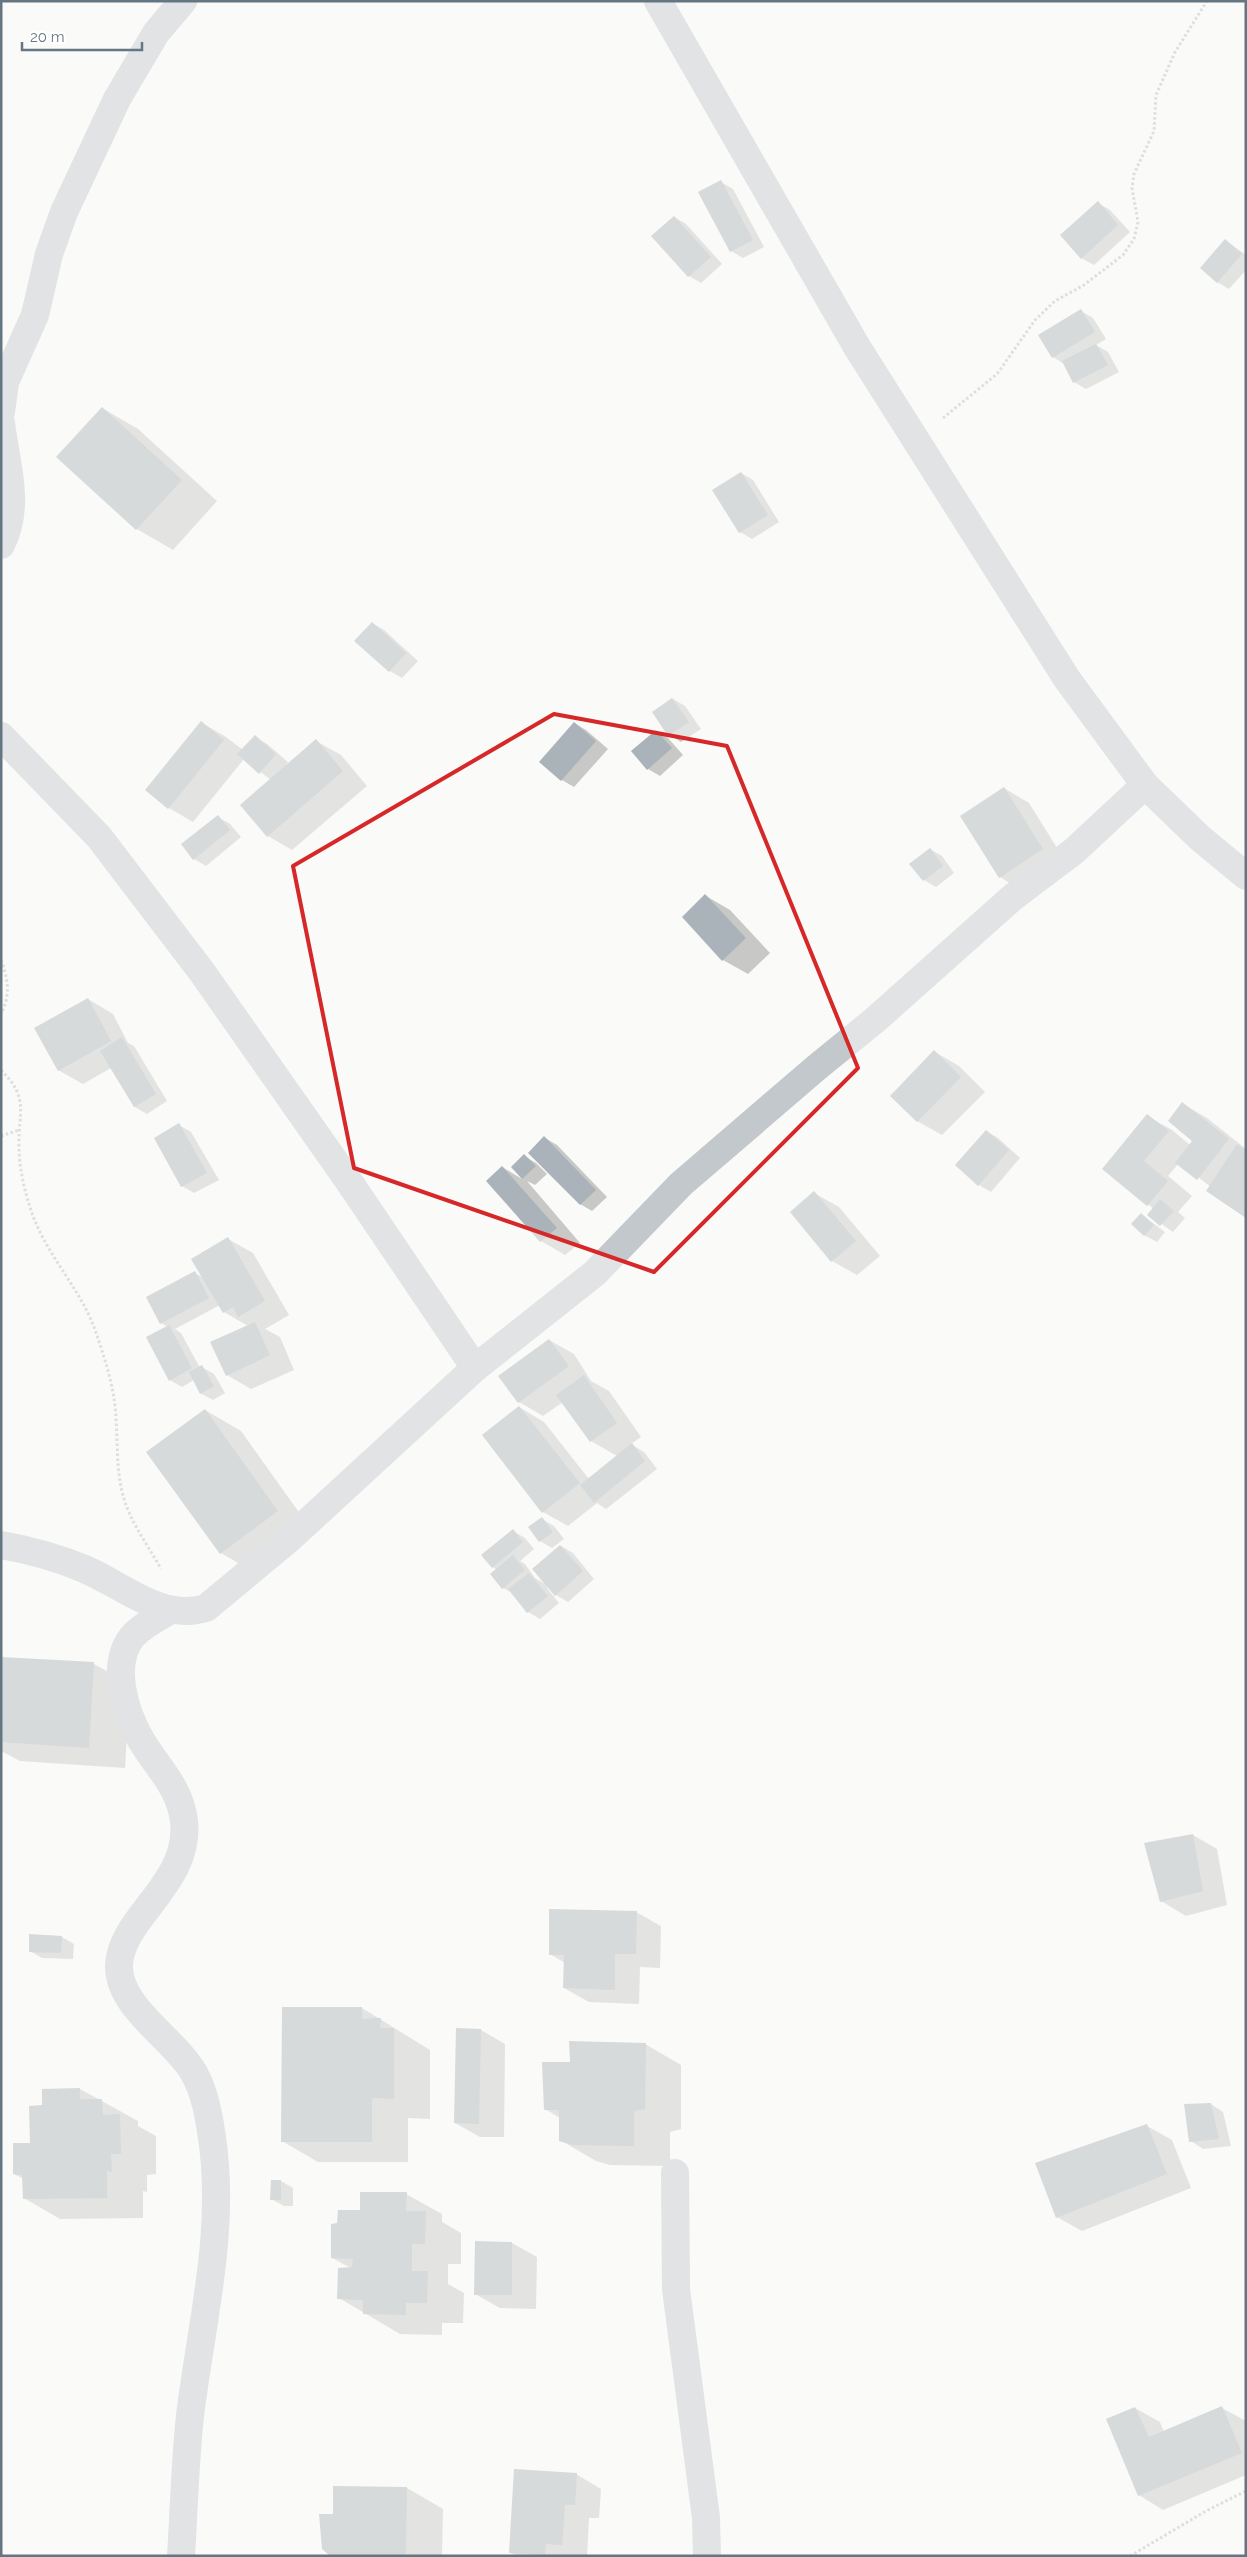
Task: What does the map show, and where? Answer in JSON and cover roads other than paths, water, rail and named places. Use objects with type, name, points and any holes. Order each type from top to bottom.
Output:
[{"type":"street","points":[[1,412],[5,382],[35,315],[49,254],[64,212],[126,83],[156,33],[183,1]]},
{"type":"street","points":[[658,1],[857,347],[916,437],[1067,679],[1145,785],[1200,838],[1246,876]]},
{"type":"street","points":[[1,423],[12,509],[7,534],[1,545]]},
{"type":"street","points":[[1,736],[99,837],[190,956],[250,1038],[475,1368]]},
{"type":"street","points":[[1,1545],[21,1548],[77,1566],[156,1606],[194,1612],[206,1608],[289,1539],[475,1368],[595,1274],[681,1184],[875,1020],[1013,897],[1074,851],[1145,785]]},
{"type":"street","points":[[177,1610],[132,1637],[122,1656],[122,1679],[126,1707],[141,1740],[161,1766],[177,1794],[184,1822],[182,1854],[164,1887],[130,1935],[122,1950],[119,1964],[125,1991],[136,2008],[162,2034],[194,2073],[206,2103],[212,2140],[215,2185],[214,2243],[207,2315],[190,2416],[181,2556]]},
{"type":"street","points":[[674,2173],[676,2289],[706,2518],[707,2556]]}]
